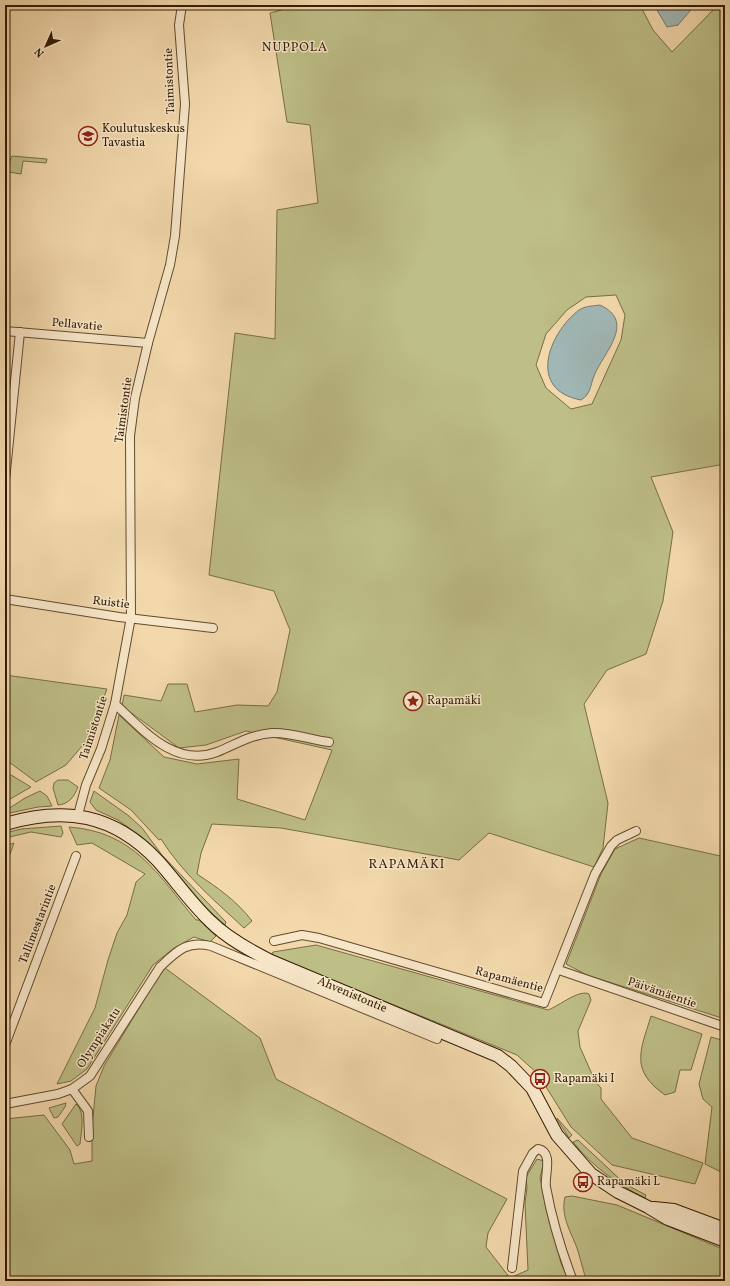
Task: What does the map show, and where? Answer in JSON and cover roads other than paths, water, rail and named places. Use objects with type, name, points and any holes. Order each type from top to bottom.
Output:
[{"type":"main road","name":"Ahvenistontie","points":[[5,824],[37,816],[78,815],[113,827],[146,849],[210,921],[241,946],[271,961],[498,1056],[511,1066],[532,1088],[557,1134],[591,1174],[618,1192],[668,1219],[725,1241]]},
{"type":"main road","name":"Ahvenistontie","points":[[648,1207],[674,1210],[725,1229]]},
{"type":"street","name":"Taimistontie","points":[[78,815],[86,785],[101,749],[115,704],[131,617],[130,436],[136,398],[148,343],[170,265],[174,236],[185,104],[179,24],[182,5]]},
{"type":"street","name":"Pellavatie","points":[[5,331],[148,343]]},
{"type":"street","points":[[5,480],[20,332]]},
{"type":"street","name":"Ruistie","points":[[5,599],[214,628]]},
{"type":"street","points":[[115,704],[141,728],[171,751],[192,757],[216,752],[246,738],[273,733],[330,742]]},
{"type":"street","name":"Rapamäentie","points":[[274,941],[294,936],[319,938],[544,1003],[559,970],[595,874],[610,846],[617,840],[636,831]]},
{"type":"street","name":"Tallimestarintie","points":[[5,1045],[76,856]]},
{"type":"street","name":"Olympiakatu","points":[[5,1104],[58,1094],[72,1089],[90,1076],[160,967],[174,953],[188,945],[198,943],[212,946],[436,1040]]},
{"type":"street","name":"Päivämäentie","points":[[559,970],[725,1027]]},
{"type":"street","points":[[72,1089],[88,1111],[89,1137]]},
{"type":"street","points":[[512,1268],[523,1171],[533,1154],[538,1149],[541,1149],[547,1157],[546,1185],[556,1236],[573,1281]]},
{"type":"water","points":[[654,5],[695,5],[678,25],[667,27]]},
{"type":"water","points":[[600,305],[611,312],[616,320],[617,329],[610,348],[598,367],[587,395],[581,400],[564,394],[554,385],[548,373],[548,360],[552,346],[568,320],[581,309],[589,306]]},
{"type":"place","name":"Koulutuskeskus Tavastia","points":[[88,136]]},
{"type":"place","name":"Rapamäki","points":[[413,701]]},
{"type":"place","name":"Rapamäki I","points":[[540,1079]]},
{"type":"place","name":"Rapamäki L","points":[[583,1182]]},
{"type":"district","name":"NUPPOLA","points":[[295,48]]},
{"type":"district","name":"RAPAMÄKI","points":[[407,865]]}]
